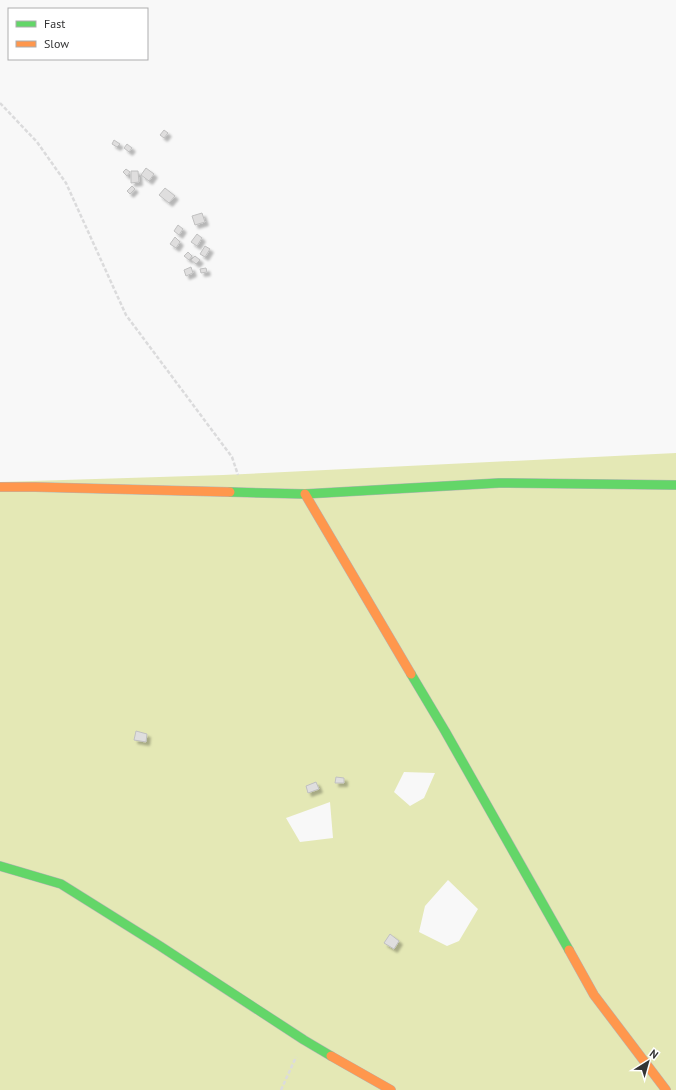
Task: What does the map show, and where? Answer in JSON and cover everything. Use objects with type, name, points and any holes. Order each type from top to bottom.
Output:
[{"type":"street","points":[[0,487],[305,494],[499,483],[676,485]]},
{"type":"street","points":[[305,494],[446,731],[594,995],[666,1090]]},
{"type":"street","points":[[0,866],[61,884],[160,946],[304,1040],[390,1090]]},
{"type":"path","points":[[0,103],[37,142],[66,183],[126,315],[232,457],[244,492]]},
{"type":"path","points":[[281,1090],[304,1040]]},
{"type":"green space","points":[[676,453],[676,1090],[0,1090],[0,482],[223,475]],"holes":[[[404,772],[435,773],[424,798],[410,806],[394,792]],[[330,802],[333,838],[300,842],[286,818]],[[448,880],[478,909],[459,941],[447,946],[419,932],[425,906]]]},
{"type":"building","points":[[164,130],[168,133],[164,138],[160,135]]},
{"type":"building","points":[[114,140],[120,144],[117,147],[112,144]]},
{"type":"building","points":[[127,144],[132,148],[129,152],[124,148]]},
{"type":"building","points":[[146,168],[154,174],[149,181],[141,175]]},
{"type":"building","points":[[126,169],[130,172],[127,176],[123,172]]},
{"type":"building","points":[[131,171],[138,171],[139,182],[131,183]]},
{"type":"building","points":[[132,186],[135,189],[130,194],[127,191]]},
{"type":"building","points":[[165,188],[175,196],[169,203],[159,195]]},
{"type":"building","points":[[202,213],[205,222],[195,225],[192,216]]},
{"type":"building","points":[[178,225],[183,229],[179,235],[174,231]]},
{"type":"building","points":[[197,234],[202,238],[197,246],[191,242]]},
{"type":"building","points":[[175,237],[180,242],[176,248],[170,244]]},
{"type":"building","points":[[205,246],[210,249],[205,257],[200,254]]},
{"type":"building","points":[[188,252],[192,256],[189,260],[184,256]]},
{"type":"building","points":[[195,256],[200,260],[196,264],[191,260]]},
{"type":"building","points":[[191,267],[193,273],[186,276],[184,270]]},
{"type":"building","points":[[206,268],[207,272],[201,273],[200,269]]},
{"type":"building","points":[[136,731],[147,734],[146,742],[134,740]]},
{"type":"building","points":[[336,777],[344,778],[344,783],[335,783]]},
{"type":"building","points":[[316,782],[319,789],[308,793],[306,786]]},
{"type":"building","points":[[390,934],[399,941],[394,949],[384,943]]},
{"type":"traffic: fast","points":[[230,492],[305,494],[499,483],[676,485]]},
{"type":"traffic: fast","points":[[411,674],[569,950]]},
{"type":"traffic: fast","points":[[0,866],[61,884],[331,1056]]},
{"type":"traffic: slow","points":[[0,487],[230,492]]},
{"type":"traffic: slow","points":[[305,494],[411,674]]},
{"type":"traffic: slow","points":[[569,950],[594,995],[666,1090]]},
{"type":"traffic: slow","points":[[331,1056],[391,1090]]}]
